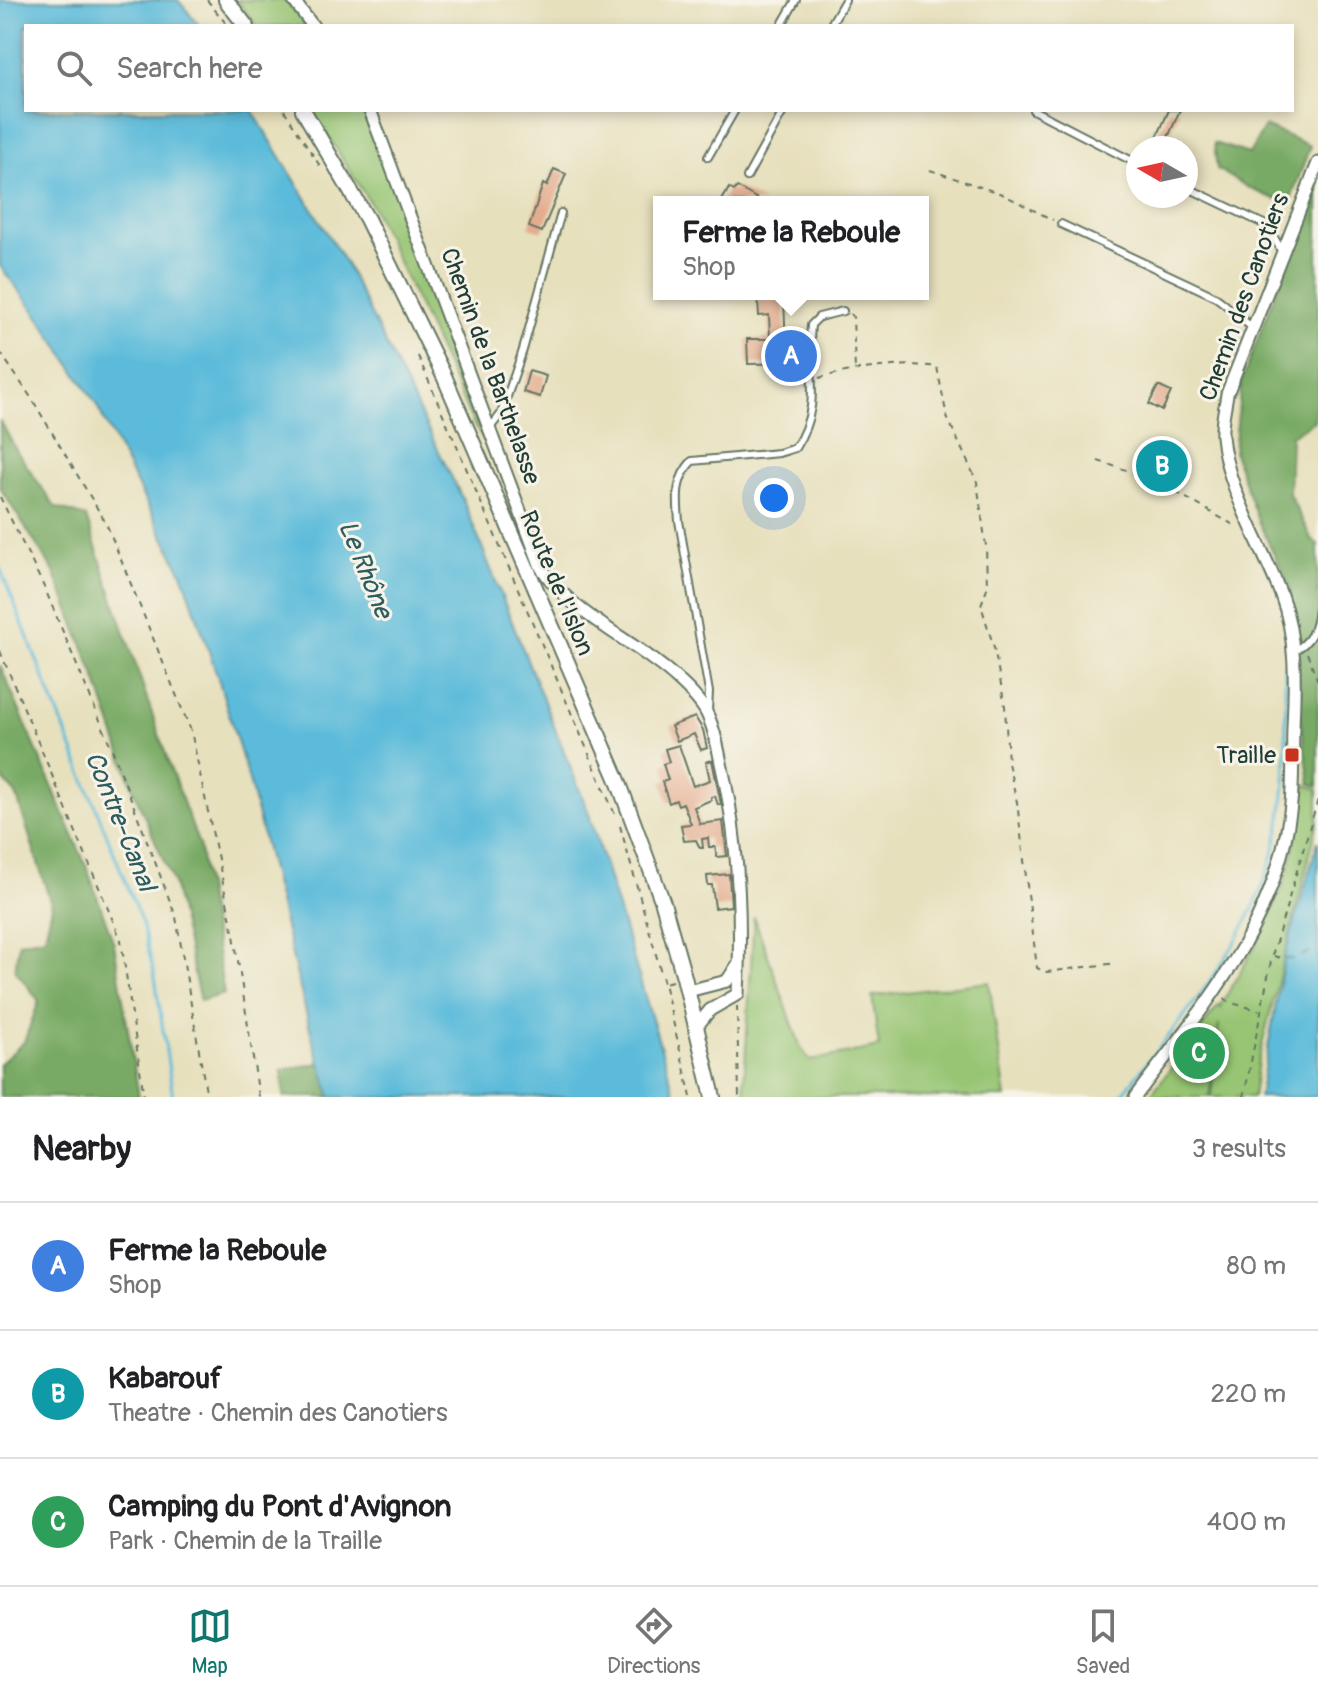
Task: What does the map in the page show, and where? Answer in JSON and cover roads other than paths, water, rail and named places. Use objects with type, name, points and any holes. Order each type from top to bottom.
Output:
[{"type":"street","points":[[226,0],[244,24]]},
{"type":"street","points":[[293,0],[311,24]]},
{"type":"street","name":"Route de l'Islon","points":[[304,112],[397,274],[617,778],[663,903],[713,1097]]},
{"type":"street","name":"Chemin de la Barthelasse","points":[[371,112],[541,567],[551,582],[574,604],[678,679],[708,714],[729,797],[738,884],[740,956],[738,994],[710,1010],[697,1026]]},
{"type":"street","name":"Chemin des Canotiers","points":[[1135,1097],[1218,996],[1260,917],[1284,847],[1290,810],[1293,651],[1288,616],[1225,461],[1221,433],[1227,394],[1318,163]]},
{"type":"street","points":[[686,984],[727,981],[740,956]]},
{"type":"lane","points":[[782,24],[796,0]]},
{"type":"lane","points":[[831,24],[845,0]]},
{"type":"lane","points":[[708,157],[734,112]]},
{"type":"lane","points":[[747,177],[783,112]]},
{"type":"lane","points":[[1037,112],[1126,158]]},
{"type":"lane","points":[[1198,193],[1268,226],[1283,254]]},
{"type":"lane","points":[[490,428],[501,414],[523,350],[561,213]]},
{"type":"lane","points":[[1061,224],[1212,295],[1254,328]]},
{"type":"lane","points":[[708,714],[709,692],[679,521],[677,494],[680,474],[692,461],[779,453],[795,448],[805,432],[813,407],[811,325],[819,317],[843,311]]},
{"type":"lane","points":[[1293,651],[1304,646],[1312,635],[1318,609]]},
{"type":"water","name":"Le Rhône","points":[[0,0],[178,0],[198,24],[24,24],[24,112],[253,112],[346,264],[463,500],[588,811],[676,1097],[331,1097],[313,1041],[250,784],[183,575],[95,402],[37,314],[0,266]]},
{"type":"water","points":[[1318,841],[1318,1097],[1259,1097],[1284,959]]},
{"type":"waterway","name":"Contre-Canal","points":[[0,568],[142,923],[155,977],[173,1097]]},
{"type":"waterway","points":[[1120,1097],[1198,998],[1242,930],[1260,893],[1273,854],[1284,793],[1285,665]]},
{"type":"place","name":"Ferme la Reboule","points":[[791,356]]},
{"type":"place","name":"Kabarouf","points":[[1162,466]]},
{"type":"place","name":"Traille","points":[[1292,755]]},
{"type":"place","name":"Camping du Pont d'Avignon","points":[[1199,1053]]}]
